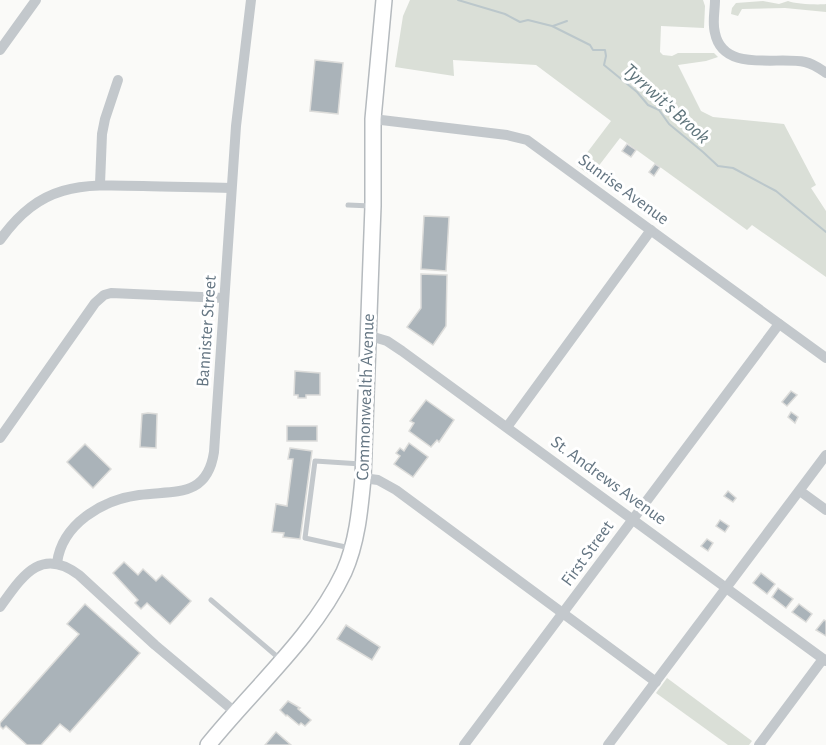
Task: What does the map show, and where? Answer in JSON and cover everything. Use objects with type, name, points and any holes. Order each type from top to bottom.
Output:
[{"type":"main road","name":"Commonwealth Avenue","points":[[207,745],[309,628],[328,601],[352,549],[359,519],[363,471],[373,206],[373,119],[384,0]]},
{"type":"street","name":"Bannister Street","points":[[57,563],[58,554],[66,537],[80,521],[98,507],[135,496],[183,491],[196,484],[207,472],[214,452],[237,108],[251,0]]},
{"type":"street","points":[[715,0],[715,36],[719,44],[730,54],[748,60],[804,62],[826,73]]},
{"type":"street","points":[[0,50],[33,1]]},
{"type":"street","points":[[100,184],[102,134],[118,80]]},
{"type":"street","name":"Sunrise Avenue","points":[[373,119],[507,135],[527,140],[826,358]]},
{"type":"street","points":[[0,240],[21,215],[47,196],[71,188],[100,184],[231,188]]},
{"type":"street","points":[[507,427],[651,230]]},
{"type":"street","points":[[0,438],[95,303],[104,295],[111,293],[224,298]]},
{"type":"street","name":"First Street","points":[[465,745],[779,324]]},
{"type":"street","name":"St. Andrews Avenue","points":[[367,335],[379,337],[395,345],[824,660]]},
{"type":"street","points":[[608,745],[826,455]]},
{"type":"street","points":[[363,471],[396,490],[656,682]]},
{"type":"street","points":[[800,491],[826,510]]},
{"type":"street","points":[[0,607],[27,572],[41,565],[57,563],[65,566],[79,575],[155,645],[235,712]]},
{"type":"street","points":[[759,745],[824,660]]},
{"type":"lane","points":[[348,205],[373,206]]},
{"type":"lane","points":[[352,549],[305,538],[315,461],[363,471]]},
{"type":"lane","points":[[212,600],[281,660]]},
{"type":"shaded area","points":[[410,0],[703,0],[704,28],[661,26],[660,52],[663,55],[672,56],[678,53],[714,53],[718,57],[678,65],[701,111],[713,117],[784,124],[816,185],[811,188],[826,211],[826,277],[752,225],[747,230],[620,138],[591,176],[577,166],[611,121],[536,65],[453,60],[454,76],[395,67],[403,16]]},
{"type":"shaded area","points":[[763,1],[779,4],[788,1],[826,4],[826,12],[785,8],[742,9],[738,16],[731,14],[736,3]]},
{"type":"shaded area","points":[[667,678],[752,741],[749,745],[728,745],[656,693]]},
{"type":"building","points":[[315,60],[343,63],[338,114],[310,111]]},
{"type":"building","points":[[627,144],[636,150],[631,157],[622,151]]},
{"type":"building","points":[[655,164],[660,167],[654,176],[649,172]]},
{"type":"building","points":[[424,216],[449,217],[446,271],[421,269]]},
{"type":"building","points":[[421,274],[447,275],[446,326],[433,345],[407,327],[421,308]]},
{"type":"building","points":[[295,371],[320,373],[320,395],[306,395],[306,398],[298,398],[298,395],[294,395]]},
{"type":"building","points":[[791,391],[797,395],[787,406],[782,402]]},
{"type":"building","points":[[426,400],[454,420],[439,442],[437,440],[431,447],[409,431],[414,423],[410,421]]},
{"type":"building","points":[[791,412],[798,417],[795,423],[788,417]]},
{"type":"building","points":[[142,414],[157,414],[156,448],[140,447]]},
{"type":"building","points":[[287,426],[317,426],[317,441],[287,441]]},
{"type":"building","points":[[409,443],[428,457],[413,477],[394,464],[400,456],[396,453],[400,448],[404,451]]},
{"type":"building","points":[[85,444],[111,469],[93,488],[67,462]]},
{"type":"building","points":[[290,448],[312,451],[300,539],[283,537],[284,533],[272,532],[276,504],[287,506],[293,459],[288,459]]},
{"type":"building","points":[[728,491],[736,498],[733,502],[724,496]]},
{"type":"building","points":[[720,520],[729,526],[725,532],[716,526]]},
{"type":"building","points":[[707,539],[713,543],[708,551],[701,546]]},
{"type":"building","points":[[124,562],[138,575],[143,569],[156,581],[162,575],[191,601],[170,624],[147,603],[141,609],[135,603],[138,600],[113,573]]},
{"type":"building","points":[[761,573],[775,584],[767,594],[753,583]]},
{"type":"building","points":[[778,588],[793,599],[786,608],[772,597]]},
{"type":"building","points":[[85,604],[140,653],[70,732],[60,724],[41,745],[27,745],[6,726],[3,729],[0,723],[79,634],[67,624]]},
{"type":"building","points":[[799,604],[812,614],[806,622],[792,612]]},
{"type":"building","points":[[824,620],[826,621],[826,636],[816,630]]},
{"type":"building","points":[[346,625],[380,647],[372,660],[337,639]]},
{"type":"building","points":[[288,701],[300,708],[298,709],[311,720],[305,726],[301,723],[299,725],[280,710]]},
{"type":"building","points":[[276,732],[291,745],[265,745]]},
{"type":"waterway","name":"Tyrrwit's Brook","points":[[458,0],[505,14],[520,22],[528,20],[552,26],[590,45],[593,50],[605,50],[604,65],[637,92],[648,105],[659,110],[669,124],[718,166],[733,168],[776,191],[826,232]]},
{"type":"waterway","points":[[553,26],[567,21]]}]
